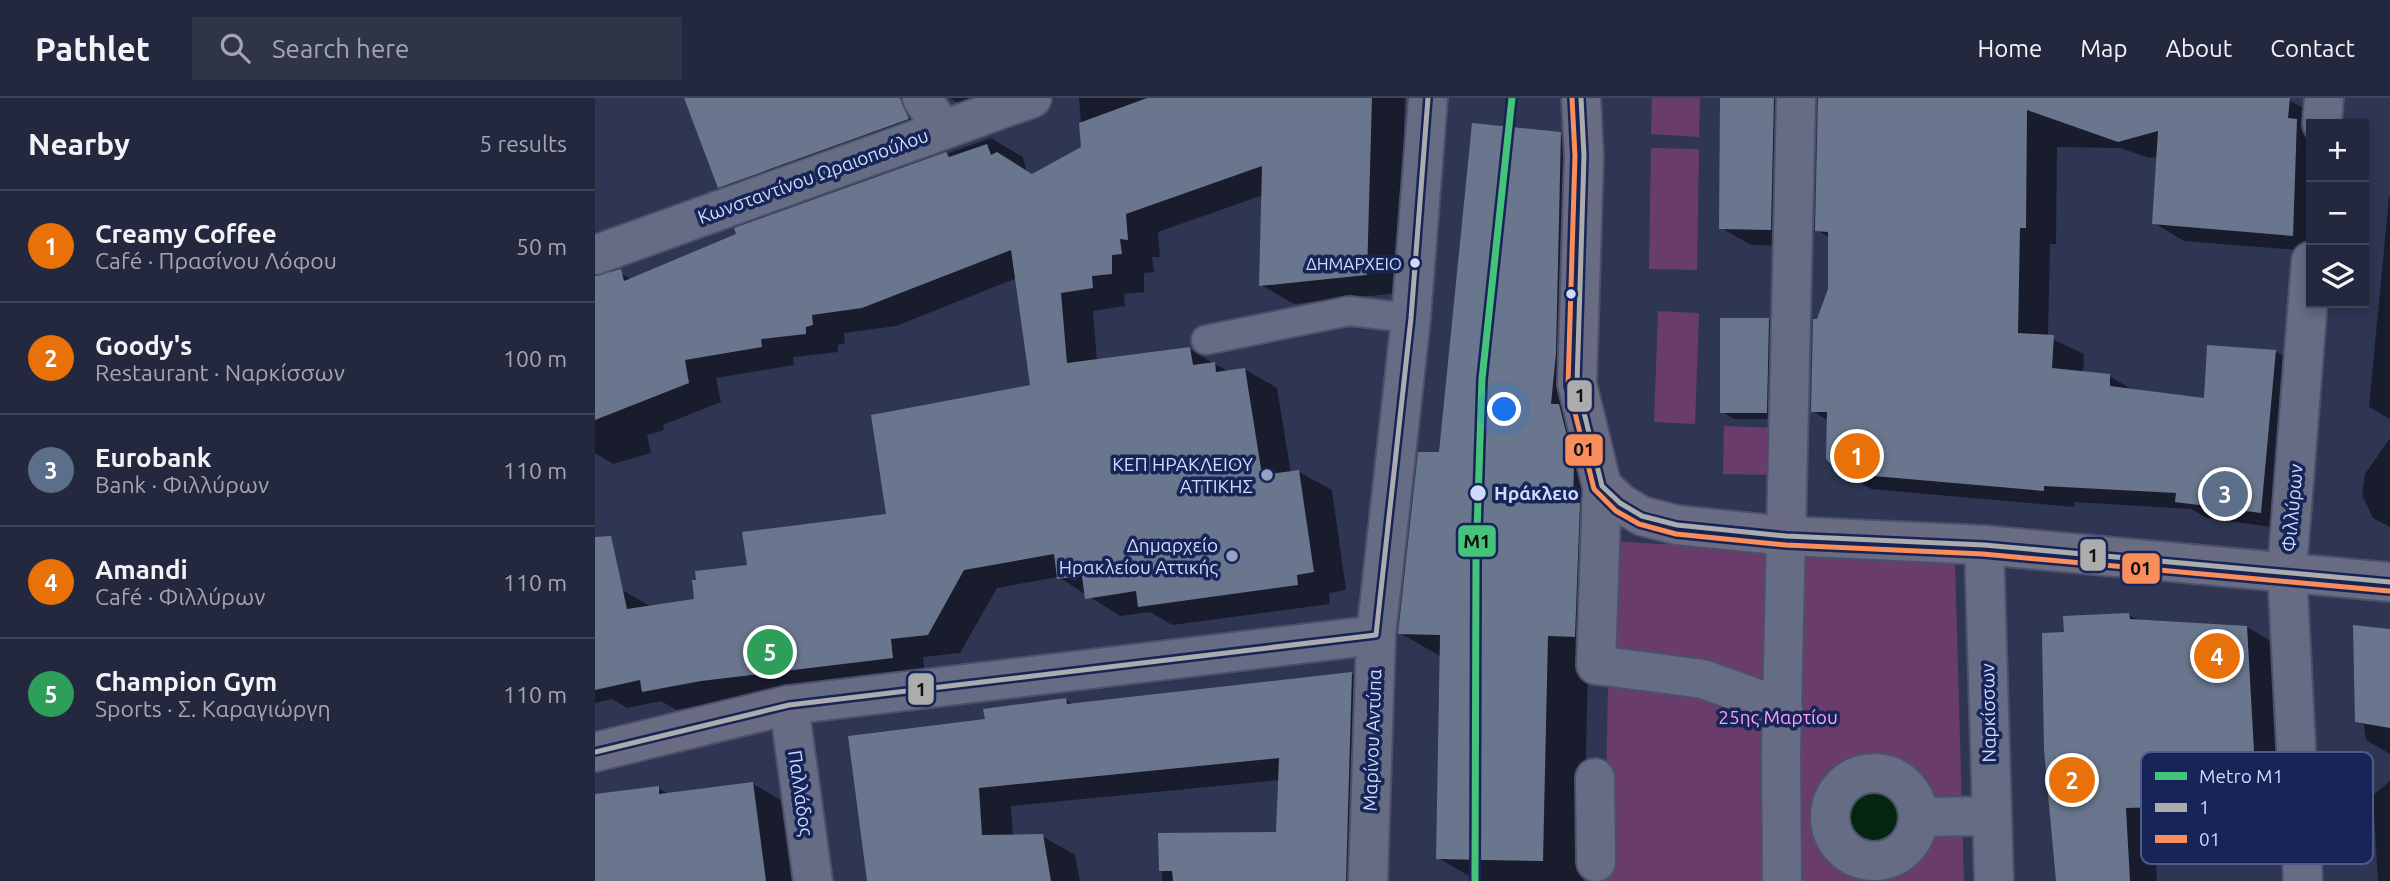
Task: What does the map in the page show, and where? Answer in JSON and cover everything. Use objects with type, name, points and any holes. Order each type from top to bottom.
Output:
[{"type":"street","name":"Κωνσταντίνου Ωραιοπούλου","points":[[595,254],[932,114],[1032,98]]},
{"type":"street","name":"Μαρίνου Αντύπα","points":[[1368,881],[1383,706],[1375,635],[1411,318],[1428,98]]},
{"type":"street","points":[[1581,98],[1584,156],[1577,384],[1602,486],[1596,665],[1703,679],[1783,708]]},
{"type":"street","points":[[1782,881],[1786,536],[1796,98]]},
{"type":"street","points":[[2322,119],[2324,98]]},
{"type":"street","name":"Φιλλύρων","points":[[2296,752],[2287,571],[2307,308]]},
{"type":"street","points":[[1602,486],[1620,503],[1642,516],[1677,525],[1786,536],[1984,545],[2390,582]]},
{"type":"street","name":"Ναρκίσσων","points":[[1984,545],[1994,881]]},
{"type":"street","points":[[595,752],[789,705],[1375,635]]},
{"type":"street","name":"Παλλάδος","points":[[789,705],[813,881]]},
{"type":"street","points":[[1385,881],[1388,772]]},
{"type":"street","points":[[1879,772],[1900,780],[1914,796],[1919,817],[1914,838],[1900,855],[1880,862],[1858,859],[1840,847],[1830,828],[1829,806],[1840,787],[1858,775],[1879,772]]},
{"type":"street","points":[[1595,778],[1596,862]]},
{"type":"street","points":[[1783,814],[1830,813]]},
{"type":"street","points":[[1919,817],[1990,816]]},
{"type":"lane","points":[[1206,340],[1349,311],[1411,318]]},
{"type":"green space","points":[[1652,98],[1700,98],[1699,137],[1651,134]]},
{"type":"green space","points":[[1651,148],[1699,149],[1697,270],[1649,269]]},
{"type":"green space","points":[[1658,311],[1699,313],[1695,424],[1654,422]]},
{"type":"green space","points":[[1724,426],[1779,428],[1778,475],[1723,474]]},
{"type":"green space","name":"25ης Μαρτίου","points":[[1611,541],[1955,562],[1964,881],[1604,881]]},
{"type":"shaded area","points":[[1874,788],[1893,796],[1901,815],[1893,834],[1874,842],[1855,834],[1847,815],[1855,796]]},
{"type":"building","points":[[684,98],[900,98],[909,119],[718,188]]},
{"type":"building","points":[[1147,98],[1372,98],[1367,275],[1259,286],[1262,166],[1126,214],[1128,240],[1120,239],[1122,254],[1112,255],[1112,274],[1092,276],[1093,288],[1061,293],[1067,363],[1190,347],[1193,365],[1215,362],[1216,372],[1245,368],[1262,475],[1299,470],[1314,572],[1297,575],[1298,585],[1138,607],[1136,591],[1085,599],[1082,576],[1057,579],[1054,554],[964,570],[928,635],[891,639],[893,658],[701,681],[642,692],[640,680],[595,690],[595,537],[611,536],[627,609],[694,599],[692,580],[696,580],[695,571],[747,565],[742,532],[886,514],[871,415],[1030,385],[1011,250],[862,308],[812,315],[813,325],[806,327],[806,334],[761,339],[762,347],[685,360],[689,383],[595,420],[595,276],[621,269],[624,281],[736,234],[734,228],[946,152],[949,157],[987,144],[991,155],[997,152],[1032,174],[1081,147],[1079,123]]},
{"type":"building","points":[[1720,98],[1774,98],[1771,230],[1719,229]]},
{"type":"building","points":[[1818,98],[2290,98],[2288,118],[2297,119],[2293,236],[2152,224],[2158,131],[2118,142],[2027,110],[2026,228],[2020,228],[2018,333],[2054,335],[2052,368],[2110,374],[2110,386],[2204,398],[2207,345],[2276,350],[2261,513],[2175,502],[2176,493],[2044,486],[2044,491],[1839,473],[1826,459],[1827,412],[1811,412],[1813,319],[1817,319],[1828,289],[1828,232],[1815,231]]},
{"type":"building","points":[[1472,123],[1561,132],[1556,353],[1551,404],[1559,404],[1574,464],[1573,502],[1580,503],[1575,637],[1548,636],[1543,861],[1436,859],[1440,635],[1398,634],[1418,452],[1439,452]]},
{"type":"building","points":[[1720,318],[1769,318],[1767,413],[1720,413]]},
{"type":"building","points":[[2129,613],[2130,619],[2247,626],[2254,752],[2141,752],[2141,808],[2126,808],[2130,881],[2056,881],[2044,750],[2042,633],[2064,632],[2063,616]]},
{"type":"building","points":[[2353,625],[2390,629],[2390,728],[2355,722]]},
{"type":"building","points":[[1352,672],[1346,881],[1173,881],[1172,871],[1159,871],[1158,833],[1276,832],[1279,758],[979,788],[982,835],[1043,834],[1051,881],[867,881],[848,736],[985,719],[983,709],[1066,698],[1067,704]]},
{"type":"building","points":[[753,782],[766,881],[595,881],[595,794],[659,786],[659,794]]},
{"type":"metro line","name":"Μ1","points":[[1475,881],[1476,562],[1482,379],[1512,98]]},
{"type":"transit line","name":"1","points":[[595,752],[789,705],[1376,635],[1411,318],[1428,98]]},
{"type":"transit line","name":"01","points":[[1572,98],[1575,156],[1568,385],[1594,489],[1616,511],[1639,524],[1676,534],[1786,545],[1983,554],[2389,591]]},
{"type":"transit line","name":"1","points":[[1581,98],[1584,156],[1577,384],[1602,486],[1620,503],[1642,516],[1677,525],[1786,536],[1984,545],[2390,582]]},
{"type":"place","name":"ΔΗΜΑΡΧΕΙΟ","points":[[1415,263]]},
{"type":"place","name":"Creamy Coffee","points":[[1857,456]]},
{"type":"place","name":"ΚΕΠ ΗΡΑΚΛΕΙΟΥ ΑΤΤΙΚΗΣ","points":[[1267,475]]},
{"type":"place","name":"Ηράκλειο","points":[[1478,493]]},
{"type":"place","name":"Eurobank","points":[[2225,494]]},
{"type":"place","name":"Δημαρχείο Ηρακλείου Αττικής","points":[[1232,556]]},
{"type":"place","name":"Champion Gym","points":[[770,652]]},
{"type":"place","name":"Amandi","points":[[2217,656]]},
{"type":"place","name":"Goody's","points":[[2072,780]]}]
